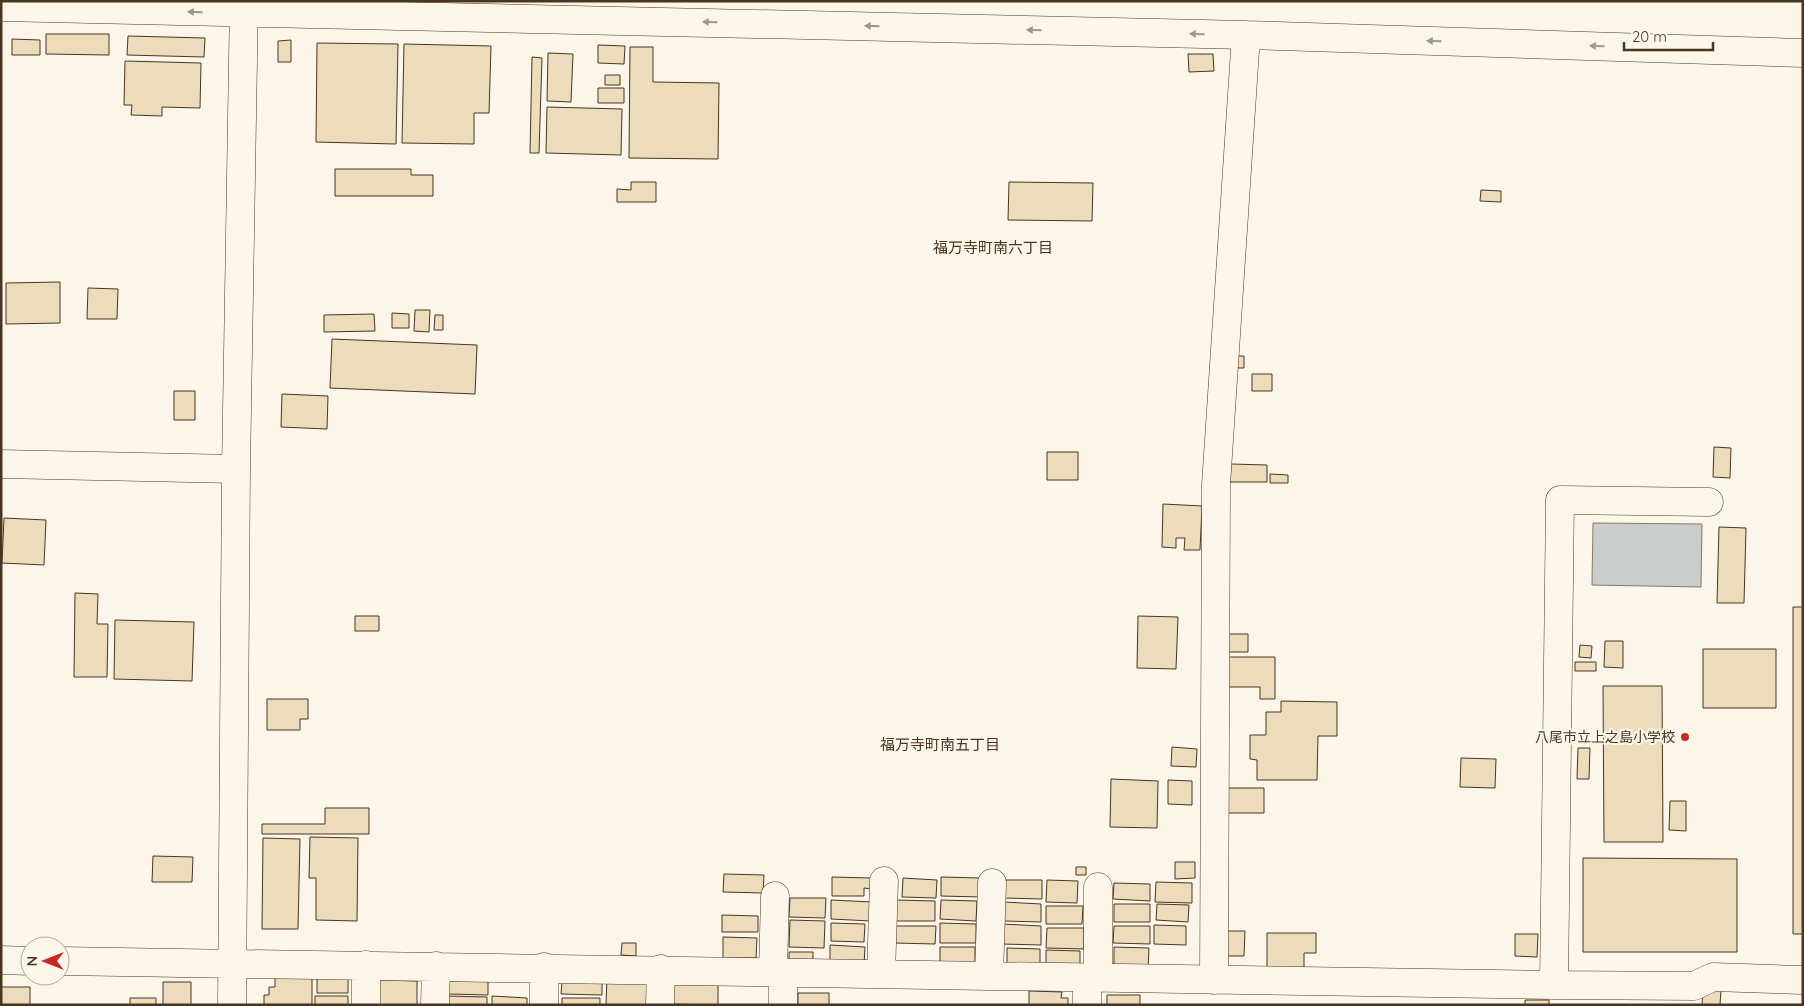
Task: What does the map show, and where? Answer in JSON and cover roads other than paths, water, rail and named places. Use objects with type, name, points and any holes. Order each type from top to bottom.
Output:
[{"type":"street","points":[[232,1005],[236,469],[244,5]]},
{"type":"street","points":[[1,7],[244,5],[1803,53]]},
{"type":"street","points":[[1214,980],[1216,485],[1246,35]]},
{"type":"street","points":[[1,464],[236,469]]},
{"type":"street","points":[[1554,985],[1560,500],[1709,502]]},
{"type":"street","points":[[881,974],[884,881]]},
{"type":"street","points":[[989,976],[992,883]]},
{"type":"street","points":[[1087,1005],[1093,978],[1098,887]]},
{"type":"street","points":[[775,896],[778,972],[783,1005]]},
{"type":"street","points":[[1,960],[20,960]]},
{"type":"street","points":[[70,961],[544,967],[1554,985],[1694,995],[1713,977],[1803,980]]},
{"type":"street","points":[[366,965],[366,1005]]},
{"type":"street","points":[[435,1005],[436,966]]},
{"type":"street","points":[[544,967],[544,1005]]},
{"type":"street","points":[[660,1005],[661,970]]},
{"type":"place","name":"八尾市立上之島小学校","points":[[1685,737]]},
{"type":"district","name":"福万寺町南六丁目","points":[[993,247]]},
{"type":"district","name":"福万寺町南五丁目","points":[[940,744]]}]
